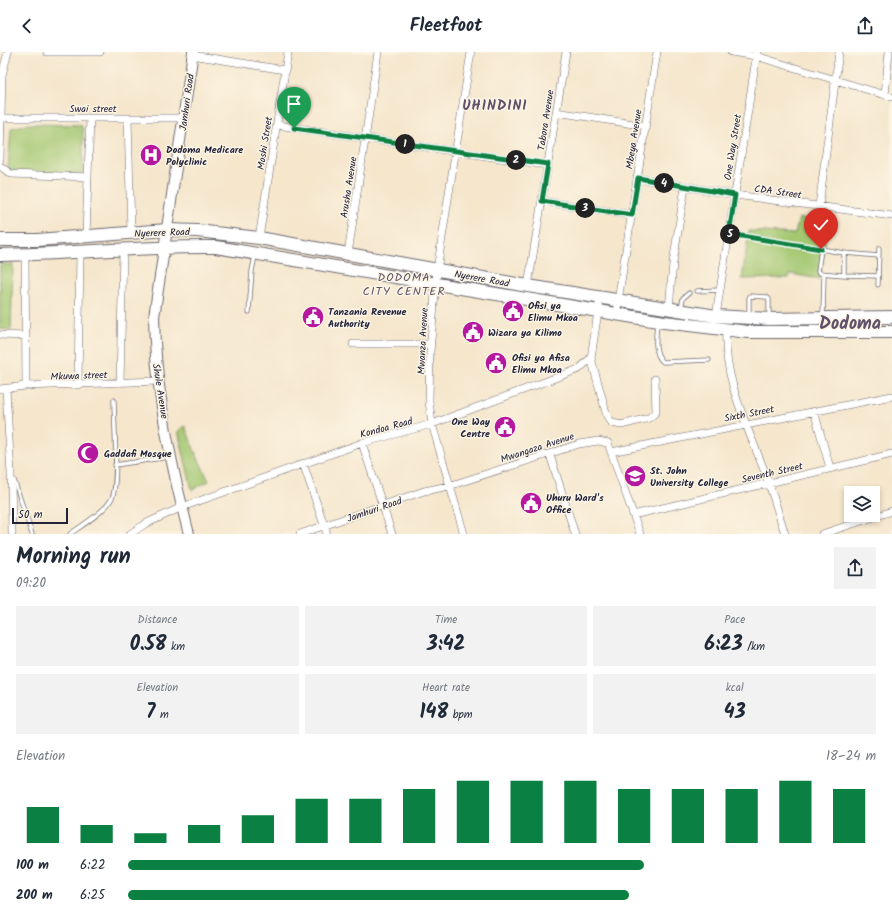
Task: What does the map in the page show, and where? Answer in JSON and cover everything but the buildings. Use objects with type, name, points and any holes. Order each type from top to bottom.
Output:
[{"type":"highway","name":"Nyerere Road","points":[[0,240],[86,237],[167,230],[197,231],[259,238],[528,286],[716,316],[749,319],[892,317]]},
{"type":"highway","name":"Nyerere Road","points":[[0,255],[80,253],[164,247],[216,247],[436,283],[657,322],[748,332],[892,332]]},
{"type":"main road","name":"Jamhuri Road","points":[[164,247],[184,118],[192,54]]},
{"type":"main road","name":"Shule Avenue","points":[[164,247],[154,317],[154,349],[158,381],[172,456],[189,534]]},
{"type":"street","points":[[0,160],[2,75],[8,52]]},
{"type":"street","points":[[47,52],[100,52]]},
{"type":"street","name":"Moshi Street","points":[[259,238],[288,52]]},
{"type":"street","name":"Arusha Avenue","points":[[348,254],[378,52]]},
{"type":"street","name":"Mwanza Avenue","points":[[464,534],[432,424],[429,401],[430,344],[437,270],[471,52]]},
{"type":"street","name":"Tabora Avenue","points":[[528,286],[566,52]]},
{"type":"street","name":"Mbeya Avenue","points":[[618,315],[618,301],[657,52]]},
{"type":"street","points":[[731,52],[757,54],[836,81],[888,96],[889,52]]},
{"type":"street","points":[[819,206],[839,52]]},
{"type":"street","points":[[192,54],[285,70]]},
{"type":"street","name":"One Way Street","points":[[716,316],[757,54]]},
{"type":"street","points":[[556,112],[646,126]]},
{"type":"street","name":"Swai street","points":[[2,118],[184,118]]},
{"type":"street","points":[[86,237],[90,118]]},
{"type":"street","points":[[128,118],[131,233]]},
{"type":"street","points":[[277,125],[548,164]]},
{"type":"street","points":[[0,166],[11,174],[88,177]]},
{"type":"street","name":"CDA Street","points":[[638,178],[735,195],[892,216]]},
{"type":"street","points":[[675,310],[673,264],[685,187]]},
{"type":"street","points":[[542,201],[632,215]]},
{"type":"street","points":[[120,383],[123,250]]},
{"type":"street","points":[[78,385],[80,253]]},
{"type":"street","points":[[25,255],[26,386]]},
{"type":"street","points":[[600,298],[590,358],[607,416],[612,423],[621,425],[649,418],[656,412],[655,379]]},
{"type":"street","points":[[726,329],[725,348],[731,382],[769,483],[785,534]]},
{"type":"street","points":[[0,335],[26,336]]},
{"type":"street","points":[[353,344],[430,344]]},
{"type":"street","name":"Kondoa Road","points":[[182,507],[362,443],[432,424],[579,369],[590,358]]},
{"type":"street","name":"Mkuwa street","points":[[3,389],[26,386],[158,381]]},
{"type":"street","points":[[3,389],[11,474],[12,534]]},
{"type":"street","name":"Sixth Street","points":[[611,452],[892,396]]},
{"type":"street","points":[[814,411],[830,468]]},
{"type":"street","name":"Mwangaza Avenue","points":[[449,486],[550,455],[579,444],[598,441],[608,443],[611,452]]},
{"type":"street","points":[[362,443],[392,534]]},
{"type":"street","points":[[611,452],[640,534]]},
{"type":"street","name":"Seventh Street","points":[[633,515],[892,454]]},
{"type":"street","points":[[550,455],[575,534]]},
{"type":"street","points":[[303,463],[327,534]]},
{"type":"street","name":"Jamhuri Road","points":[[300,534],[424,492],[449,486]]},
{"type":"street","points":[[130,534],[145,524],[182,507]]},
{"type":"street","points":[[822,534],[892,511]]},
{"type":"lane","points":[[729,234],[844,253],[879,256]]},
{"type":"lane","points":[[878,285],[879,248]]},
{"type":"lane","points":[[821,249],[818,271],[820,273],[878,276]]},
{"type":"lane","points":[[249,312],[252,271],[256,253]]},
{"type":"lane","points":[[844,253],[844,275]]},
{"type":"lane","points":[[823,319],[824,274]]},
{"type":"lane","points":[[697,291],[720,290]]},
{"type":"lane","points":[[675,310],[683,298],[690,294]]},
{"type":"lane","points":[[749,319],[750,296],[767,297],[769,299],[769,319]]},
{"type":"lane","points":[[657,322],[656,350],[658,356],[663,362],[708,360]]},
{"type":"lane","points":[[70,534],[103,508],[112,499],[115,490],[114,400]]},
{"type":"lane","points":[[115,465],[172,456]]},
{"type":"lane","points":[[11,474],[32,534]]},
{"type":"green space","points":[[28,124],[81,125],[83,130],[83,173],[33,175],[14,172],[8,169],[11,128]]},
{"type":"green space","points":[[799,218],[825,223],[824,227],[827,228],[820,279],[790,274],[789,278],[742,279],[749,231],[795,234]]},
{"type":"green space","points":[[0,264],[13,264],[11,330],[0,329]]},
{"type":"green space","points":[[185,426],[209,481],[192,490],[178,431]]},
{"type":"place","name":"Dodoma Medicare Polyclinic","points":[[151,155]]},
{"type":"place","name":"Ofisi ya Elimu Mkoa","points":[[513,311]]},
{"type":"place","name":"Tanzania Revenue Authority","points":[[313,317]]},
{"type":"place","name":"Wizara ya Kilimo","points":[[473,332]]},
{"type":"place","name":"Ofisi ya Afisa Elimu Mkoa","points":[[496,363]]},
{"type":"place","name":"One Way Centre","points":[[505,427]]},
{"type":"place","name":"Gaddafi Mosque","points":[[88,453]]},
{"type":"place","name":"St. John University College","points":[[635,476]]},
{"type":"place","name":"Uhuru Ward's Office","points":[[531,503]]},
{"type":"district","name":"UHINDINI","points":[[495,105]]},
{"type":"district","name":"DODOMA CITY CENTER","points":[[404,284]]},
{"type":"district","name":"Dodoma","points":[[850,323]]},
{"type":"route","points":[[294,128],[548,164],[542,201],[632,215],[638,178],[735,195],[729,234],[821,249]]}]
